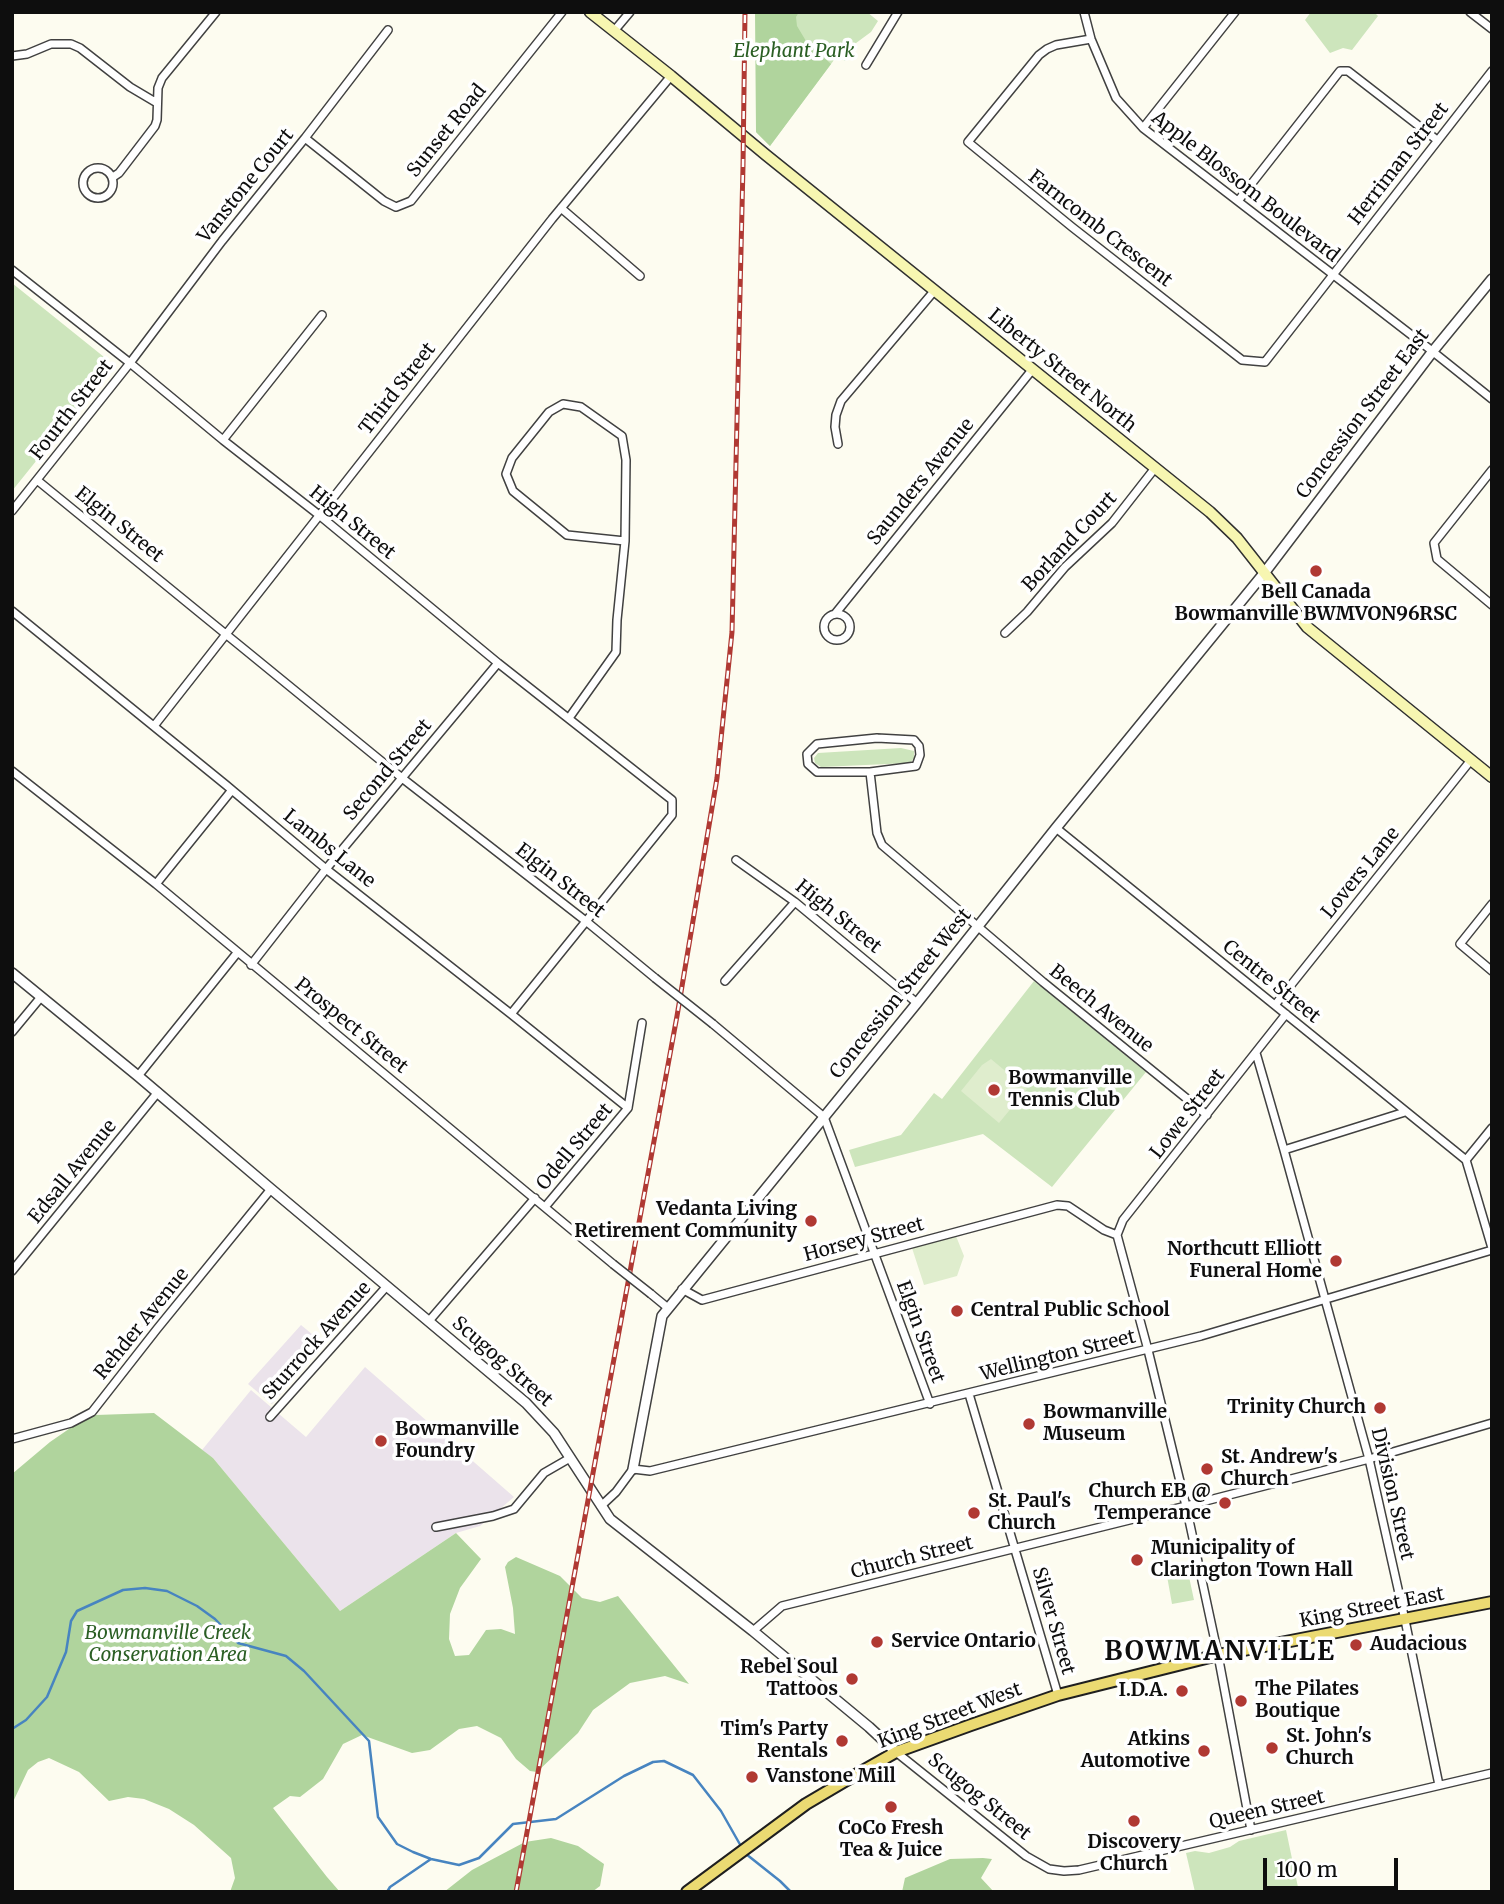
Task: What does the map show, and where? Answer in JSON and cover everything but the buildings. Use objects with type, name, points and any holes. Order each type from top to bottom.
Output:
[{"type":"main road","name":"Liberty Street North","points":[[590,12],[1219,521],[1237,538],[1307,627],[1492,777]]},
{"type":"main road","name":"King Street East","points":[[1218,1655],[1492,1602]]},
{"type":"main road","name":"King Street West","points":[[690,1890],[806,1804],[896,1752],[1058,1695],[1218,1655]]},
{"type":"street","points":[[113,177],[155,127],[162,78],[216,12]]},
{"type":"street","name":"Sunset Road","points":[[305,138],[384,201],[396,206],[411,201],[562,12]]},
{"type":"street","points":[[614,31],[630,12]]},
{"type":"street","points":[[866,65],[898,12]]},
{"type":"street","name":"Apple Blossom Boulevard","points":[[1084,12],[1091,39],[1116,98],[1143,128],[1492,399]]},
{"type":"street","points":[[1143,128],[1235,12]]},
{"type":"street","points":[[1470,12],[1492,29]]},
{"type":"street","name":"Vanstone Court","points":[[130,363],[388,30]]},
{"type":"street","name":"Farncomb Crescent","points":[[1091,39],[1056,45],[1038,55],[968,142],[1242,360],[1265,362],[1333,276]]},
{"type":"street","points":[[12,56],[27,54],[51,44],[71,44],[157,103]]},
{"type":"street","points":[[1238,201],[1340,71],[1348,71],[1437,141]]},
{"type":"street","name":"Herriman Street","points":[[1333,276],[1492,71]]},
{"type":"street","name":"Third Street","points":[[154,726],[561,208],[671,76]]},
{"type":"street","points":[[92,168],[106,169],[113,177],[112,190],[102,198],[89,195],[84,188],[83,179],[92,168]]},
{"type":"street","points":[[561,208],[640,276]]},
{"type":"street","name":"High Street","points":[[12,270],[319,515],[498,663],[672,800],[673,815],[587,922]]},
{"type":"street","name":"Concession Street East","points":[[1265,572],[1433,351],[1492,279]]},
{"type":"street","points":[[838,444],[835,415],[841,401],[935,290]]},
{"type":"street","points":[[223,440],[322,315]]},
{"type":"street","name":"Fourth Street","points":[[12,511],[130,363]]},
{"type":"street","name":"Saunders Avenue","points":[[835,614],[1032,370]]},
{"type":"street","points":[[569,718],[616,652],[625,541],[626,460],[622,436],[580,407],[563,404],[549,412],[512,458],[506,474],[513,491],[567,535],[625,541]]},
{"type":"street","name":"Borland Court","points":[[1005,633],[1027,612],[1065,567],[1112,523],[1155,468]]},
{"type":"street","points":[[1492,470],[1434,543],[1437,559],[1492,605]]},
{"type":"street","name":"Elgin Street","points":[[37,480],[402,778],[587,922],[824,1117],[930,1404]]},
{"type":"street","name":"Concession Street West","points":[[634,1469],[662,1315],[1265,572]]},
{"type":"street","name":"Lambs Lane","points":[[12,611],[326,869],[628,1108]]},
{"type":"street","name":"Second Street","points":[[251,965],[326,869],[498,663]]},
{"type":"street","points":[[877,738],[914,740],[919,746],[920,755],[916,766],[870,772],[817,772],[808,764],[807,754],[817,744],[877,738]]},
{"type":"street","name":"Lovers Lane","points":[[1275,1005],[1471,760]]},
{"type":"street","name":"Prospect Street","points":[[12,771],[156,884],[668,1308]]},
{"type":"street","name":"Beech Avenue","points":[[870,772],[877,833],[881,845],[1207,1115]]},
{"type":"street","points":[[156,884],[232,790]]},
{"type":"street","name":"Centre Street","points":[[1055,828],[1466,1160]]},
{"type":"street","name":"High Street","points":[[736,860],[796,902],[917,1003]]},
{"type":"street","points":[[725,981],[796,902]]},
{"type":"street","points":[[1492,904],[1461,944],[1492,971]]},
{"type":"street","points":[[511,1014],[587,922]]},
{"type":"street","points":[[138,1076],[237,953]]},
{"type":"street","name":"Scugog Street","points":[[12,973],[158,1092],[526,1402],[554,1433],[610,1519],[753,1632],[1026,1856],[1049,1869]]},
{"type":"street","points":[[12,1032],[41,997]]},
{"type":"street","name":"Lowe Street","points":[[1117,1235],[1124,1220],[1286,1014]]},
{"type":"street","name":"Odell Street","points":[[545,1207],[628,1108],[642,1023]]},
{"type":"street","name":"Division Street","points":[[1256,1052],[1369,1459],[1439,1785]]},
{"type":"street","name":"Edsall Avenue","points":[[12,1271],[158,1092]]},
{"type":"street","points":[[1284,1150],[1405,1112]]},
{"type":"street","points":[[1492,1128],[1466,1160],[1492,1249]]},
{"type":"street","name":"Rehder Avenue","points":[[12,1439],[71,1423],[92,1412],[271,1189]]},
{"type":"street","name":"Odell Street","points":[[429,1321],[535,1198]]},
{"type":"street","name":"Horsey Street","points":[[682,1289],[702,1300],[1057,1205],[1069,1206],[1104,1230],[1117,1235]]},
{"type":"street","points":[[1117,1235],[1186,1506],[1251,1830]]},
{"type":"street","name":"Wellington Street","points":[[634,1469],[650,1472],[1148,1350],[1492,1249]]},
{"type":"street","name":"Sturrock Avenue","points":[[270,1417],[387,1286]]},
{"type":"street","name":"Silver Street","points":[[970,1394],[1058,1695]]},
{"type":"street","name":"Church Street","points":[[753,1632],[782,1606],[1369,1459],[1492,1423]]},
{"type":"street","points":[[436,1527],[493,1516],[513,1508],[544,1473],[570,1458]]},
{"type":"street","points":[[601,1506],[634,1469]]},
{"type":"street","name":"Queen Street","points":[[1049,1869],[1079,1870],[1492,1773]]},
{"type":"shaded area","points":[[301,1325],[324,1344],[272,1404],[248,1384]]},
{"type":"shaded area","points":[[365,1367],[514,1497],[480,1526],[456,1533],[340,1611],[213,1458],[202,1450],[251,1390],[306,1437]]},
{"type":"green space","name":"Elephant Park","points":[[755,12],[799,12],[796,17],[797,26],[806,41],[831,64],[770,146],[756,132]]},
{"type":"green space","name":"Elephant Park","points":[[758,12],[867,12],[878,21],[871,32],[852,46],[845,61],[837,56],[770,146],[756,132]]},
{"type":"green space","points":[[1311,12],[1374,12],[1378,16],[1352,50],[1343,48],[1330,53],[1305,20]]},
{"type":"green space","points":[[12,283],[109,361],[106,365],[110,369],[12,491]]},
{"type":"green space","points":[[901,748],[914,751],[914,758],[910,763],[821,767],[815,763],[814,758],[818,753]]},
{"type":"green space","points":[[1034,981],[1146,1072],[1052,1187],[983,1134],[855,1167],[849,1150],[901,1135],[934,1093],[942,1099]]},
{"type":"green space","name":"Bowmanville Tennis Club","points":[[991,1059],[1027,1089],[999,1123],[961,1091],[982,1065]]},
{"type":"green space","points":[[956,1236],[964,1256],[957,1276],[924,1285],[912,1248]]},
{"type":"green space","name":"Bowmanville Creek Conservation Area","points":[[154,1413],[213,1458],[340,1611],[456,1533],[481,1559],[460,1588],[450,1614],[449,1639],[455,1656],[469,1655],[486,1630],[501,1629],[515,1634],[505,1567],[516,1557],[560,1576],[582,1598],[600,1602],[618,1596],[689,1684],[665,1676],[630,1683],[593,1710],[578,1733],[537,1772],[530,1771],[516,1759],[501,1738],[477,1726],[459,1729],[430,1750],[412,1753],[362,1735],[343,1744],[323,1779],[300,1797],[290,1796],[273,1808],[340,1892],[230,1892],[235,1878],[231,1858],[194,1825],[169,1809],[144,1799],[128,1797],[109,1801],[79,1772],[49,1758],[28,1770],[12,1804],[12,1474],[79,1422],[96,1415]]},
{"type":"green space","points":[[1188,1572],[1194,1600],[1172,1604],[1167,1576]]},
{"type":"green space","points":[[1286,1830],[1299,1892],[1195,1892],[1186,1853],[1209,1853],[1230,1847],[1239,1841]]},
{"type":"green space","points":[[551,1838],[578,1846],[604,1864],[600,1886],[592,1892],[444,1892],[472,1870],[525,1842]]},
{"type":"green space","points":[[950,1859],[992,1859],[981,1878],[994,1892],[902,1892],[905,1878]]},
{"type":"waterway","points":[[12,1729],[26,1720],[47,1697],[66,1652],[71,1621],[77,1611],[123,1590],[145,1588],[167,1591],[197,1606],[215,1619],[238,1643],[286,1656],[304,1671],[369,1741],[378,1817],[397,1844],[413,1852],[459,1865],[479,1858],[513,1824],[556,1819],[624,1776],[653,1762],[664,1761],[693,1775],[721,1811],[742,1848]]},
{"type":"waterway","points":[[746,1854],[791,1892]]},
{"type":"waterway","points":[[387,1892],[390,1887],[431,1859]]},
{"type":"railway","points":[[516,1892],[677,1016],[717,778],[732,632],[745,12]]},
{"type":"place","name":"Bell Canada Bowmanville BWMVON96RSC","points":[[1316,571]]},
{"type":"place","name":"Bowmanville Tennis Club","points":[[994,1090]]},
{"type":"place","name":"Vedanta Living Retirement Community","points":[[811,1221]]},
{"type":"place","name":"Northcutt Elliott Funeral Home","points":[[1336,1261]]},
{"type":"place","name":"Central Public School","points":[[957,1311]]},
{"type":"place","name":"Trinity Church","points":[[1380,1408]]},
{"type":"place","name":"Bowmanville Museum","points":[[1029,1424]]},
{"type":"place","name":"Bowmanville Foundry","points":[[381,1441]]},
{"type":"place","name":"St. Andrew's Church","points":[[1207,1469]]},
{"type":"place","name":"Church EB @ Temperance","points":[[1225,1503]]},
{"type":"place","name":"St. Paul's Church","points":[[974,1513]]},
{"type":"place","name":"Municipality of Clarington Town Hall","points":[[1137,1560]]},
{"type":"place","name":"Service Ontario","points":[[877,1642]]},
{"type":"place","name":"Audacious","points":[[1356,1645]]},
{"type":"place","name":"Rebel Soul Tattoos","points":[[852,1679]]},
{"type":"place","name":"I.D.A.","points":[[1182,1691]]},
{"type":"place","name":"The Pilates Boutique","points":[[1241,1701]]},
{"type":"place","name":"Tim's Party Rentals","points":[[842,1741]]},
{"type":"place","name":"St. John's Church","points":[[1272,1748]]},
{"type":"place","name":"Atkins Automotive","points":[[1204,1751]]},
{"type":"place","name":"Vanstone Mill","points":[[752,1777]]},
{"type":"place","name":"CoCo Fresh Tea & Juice","points":[[891,1807]]},
{"type":"place","name":"Discovery Church","points":[[1134,1821]]},
{"type":"district","name":"BOWMANVILLE","points":[[1220,1653]]}]
